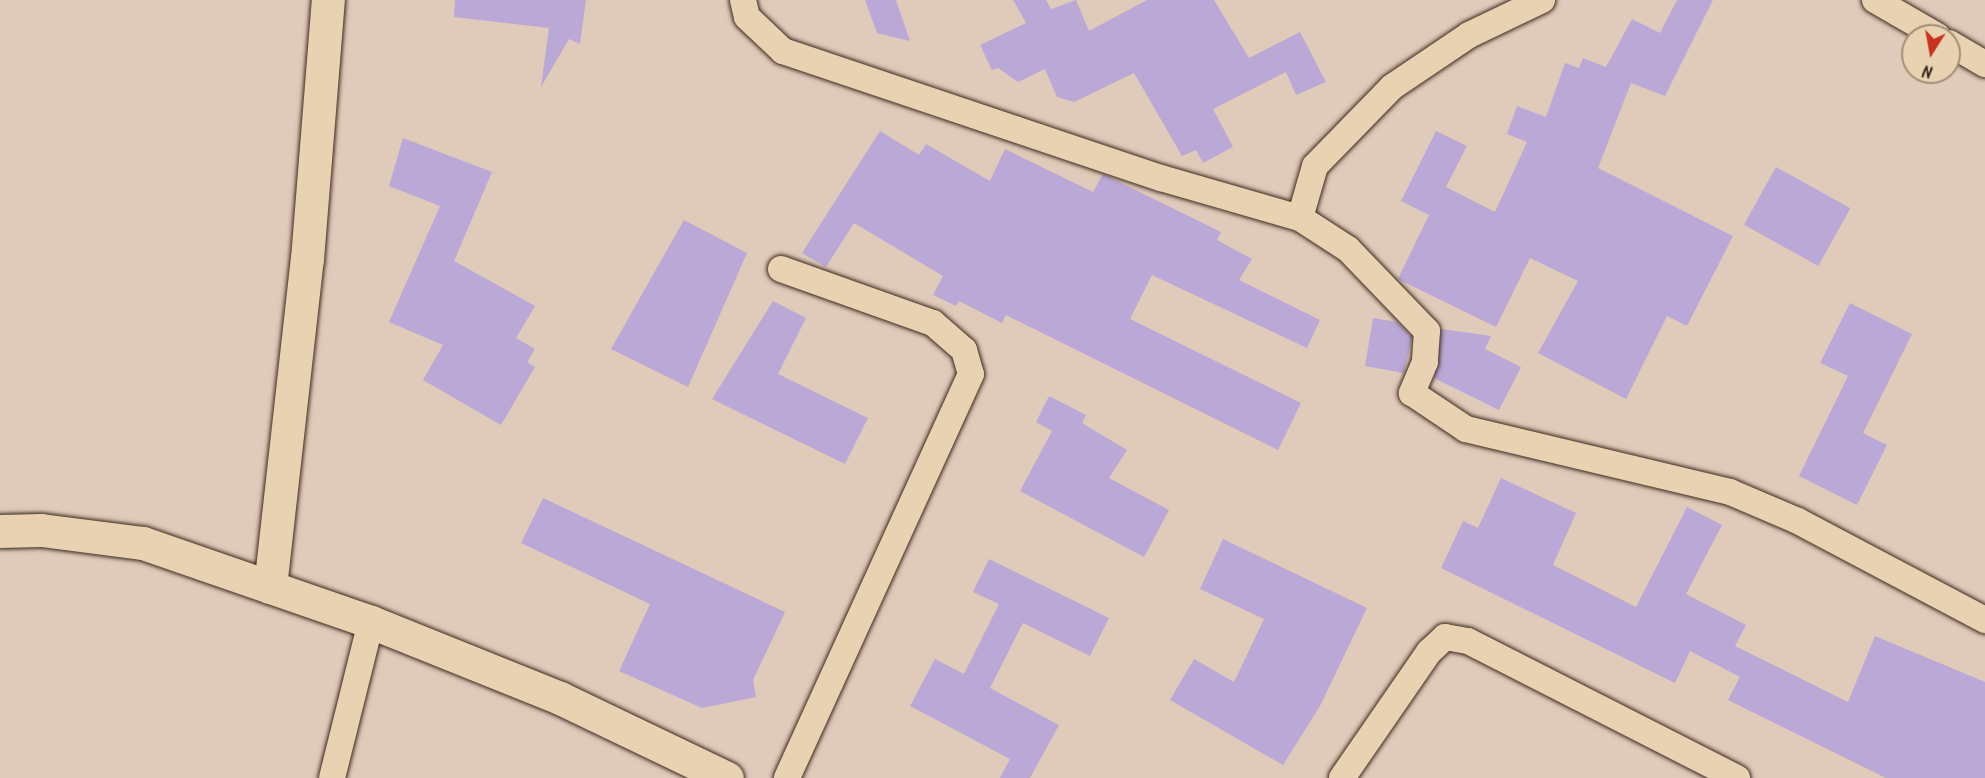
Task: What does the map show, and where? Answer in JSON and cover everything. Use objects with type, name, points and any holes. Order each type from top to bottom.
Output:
[{"type":"street","points":[[270,587],[308,259],[328,0]]},
{"type":"street","points":[[742,0],[747,17],[783,51],[1161,178],[1300,218],[1348,249],[1427,331],[1425,362],[1412,393],[1466,429],[1730,492],[1798,521],[1985,620]]},
{"type":"street","points":[[1300,218],[1315,166],[1392,87],[1470,35],[1542,0]]},
{"type":"street","points":[[1875,0],[1916,24]]},
{"type":"street","points":[[1961,50],[1985,64]]},
{"type":"street","points":[[781,269],[933,323],[964,350],[971,374],[787,778]]},
{"type":"street","points":[[0,531],[41,530],[143,543],[371,622],[560,698],[727,778]]},
{"type":"street","points":[[332,778],[371,622]]},
{"type":"street","points":[[1342,778],[1445,637],[1468,641],[1737,778]]},
{"type":"building","points":[[455,0],[586,0],[580,44],[569,39],[541,87],[549,28],[454,17]]},
{"type":"building","points":[[865,0],[896,0],[910,41],[877,33]]},
{"type":"building","points":[[1013,0],[1046,0],[1051,9],[1076,0],[1089,31],[1147,0],[1214,0],[1249,58],[1300,32],[1326,82],[1296,95],[1286,72],[1213,109],[1233,147],[1203,163],[1196,150],[1182,156],[1134,73],[1074,102],[1057,97],[1045,69],[1018,82],[998,68],[992,70],[980,45],[1026,23]]},
{"type":"building","points":[[1677,0],[1713,0],[1665,96],[1631,83],[1598,168],[1733,236],[1687,326],[1667,316],[1626,399],[1538,353],[1578,281],[1530,258],[1496,327],[1398,279],[1429,215],[1401,201],[1436,131],[1467,146],[1446,187],[1495,212],[1527,142],[1507,134],[1517,106],[1546,117],[1565,63],[1579,68],[1583,58],[1606,67],[1632,19],[1660,33]]},
{"type":"building","points":[[880,131],[919,155],[926,144],[990,181],[1005,149],[1093,192],[1103,174],[1221,232],[1217,240],[1252,259],[1239,280],[1320,320],[1307,348],[1152,275],[1130,319],[1301,403],[1278,450],[1006,315],[1002,323],[959,301],[956,306],[933,295],[943,276],[854,223],[826,267],[802,253]]},
{"type":"building","points":[[403,138],[492,172],[454,261],[535,306],[516,338],[535,349],[527,362],[535,367],[501,425],[423,380],[443,345],[389,322],[440,206],[389,186]]},
{"type":"building","points":[[1776,167],[1850,208],[1818,266],[1744,225]]},
{"type":"building","points":[[684,220],[747,253],[688,387],[611,349]]},
{"type":"building","points":[[773,301],[806,318],[778,374],[868,418],[845,464],[712,399]]},
{"type":"building","points":[[1850,303],[1912,334],[1863,433],[1887,445],[1857,505],[1799,476],[1848,376],[1820,363]]},
{"type":"building","points":[[1373,318],[1397,322],[1412,337],[1404,373],[1365,366]]},
{"type":"building","points":[[1442,329],[1491,336],[1485,349],[1521,367],[1499,410],[1434,378]]},
{"type":"building","points":[[1049,396],[1086,415],[1082,423],[1127,450],[1109,478],[1169,510],[1144,557],[1020,491],[1052,431],[1036,422]]},
{"type":"building","points":[[1501,478],[1576,513],[1553,565],[1636,607],[1687,507],[1722,525],[1686,594],[1746,625],[1735,646],[1848,702],[1875,636],[1985,682],[1985,778],[1886,778],[1728,700],[1740,677],[1690,651],[1675,683],[1441,568],[1463,521],[1478,528]]},
{"type":"building","points":[[543,498],[785,612],[753,680],[756,697],[702,708],[619,671],[650,604],[521,543]]},
{"type":"building","points":[[1223,539],[1367,608],[1320,706],[1283,765],[1170,700],[1194,659],[1234,682],[1264,619],[1200,589]]},
{"type":"building","points":[[989,559],[1109,618],[1090,656],[1023,623],[990,688],[1059,725],[1030,778],[1000,778],[1010,759],[910,706],[935,659],[964,674],[999,604],[973,592]]}]
